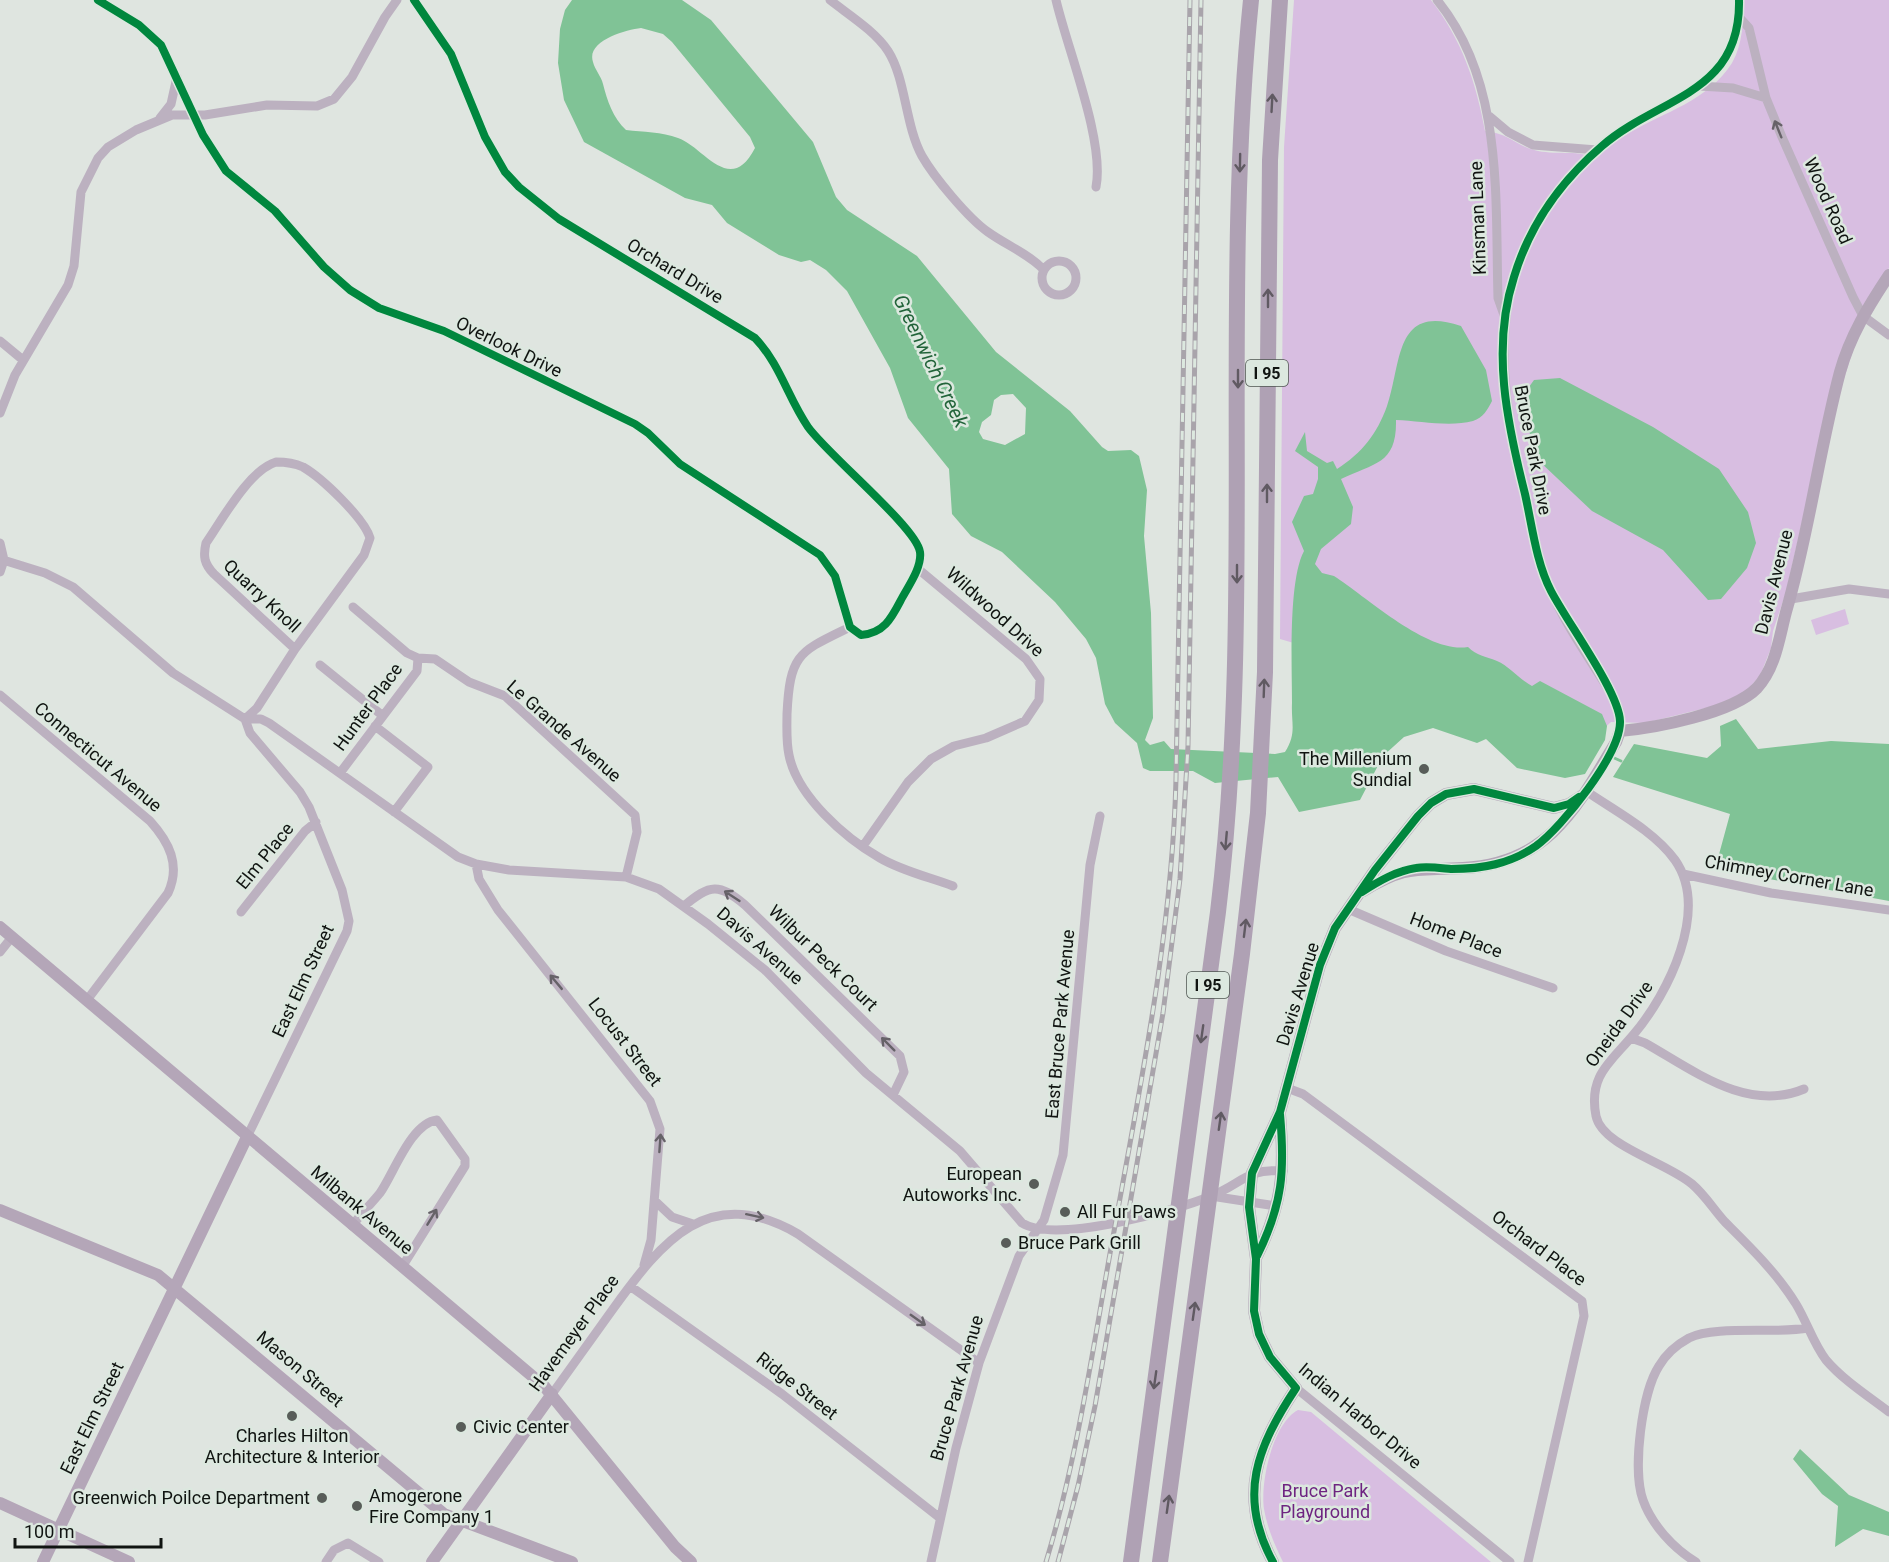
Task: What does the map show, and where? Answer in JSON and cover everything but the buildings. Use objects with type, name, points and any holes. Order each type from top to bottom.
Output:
[{"type":"highway","name":"I 95","points":[[1131,1562],[1218,912],[1231,783],[1237,630],[1240,187],[1251,0]]},
{"type":"highway","name":"I 95","points":[[1160,1562],[1210,1204],[1249,895],[1260,784],[1266,636],[1269,195],[1280,0]]},
{"type":"main road","name":"Davis Avenue","points":[[1362,892],[1400,872],[1418,868],[1465,868],[1507,863],[1520,857],[1551,835],[1572,812],[1618,736],[1729,707],[1744,699],[1757,687],[1774,660],[1791,598],[1840,371],[1849,344],[1863,316],[1889,274]]},
{"type":"main road","name":"Davis Avenue","points":[[1250,1202],[1252,1173],[1280,1112],[1324,953],[1335,928],[1348,909],[1362,892],[1375,870],[1418,816],[1431,803],[1446,794],[1474,789],[1554,808],[1569,804],[1584,793]]},
{"type":"main road","name":"Milbank Avenue","points":[[0,927],[552,1395],[675,1547],[691,1562]]},
{"type":"main road","name":"Davis Avenue","points":[[1276,1206],[1283,1172],[1280,1112]]},
{"type":"main road","name":"East Elm Street","points":[[43,1562],[247,1137]]},
{"type":"main road","name":"Indian Harbor Drive","points":[[1250,1202],[1256,1259],[1253,1293],[1259,1334],[1275,1365],[1296,1388]]},
{"type":"main road","name":"Indian Harbor Drive","points":[[1256,1259],[1276,1206]]},
{"type":"main road","name":"Mason Street","points":[[0,1210],[158,1275],[444,1514],[572,1562]]},
{"type":"main road","points":[[1273,1562],[1257,1525],[1254,1483],[1256,1468],[1267,1437],[1296,1388]]},
{"type":"main road","name":"Havemeyer Place","points":[[432,1562],[552,1395]]},
{"type":"main road","points":[[0,1503],[129,1562]]},
{"type":"main road","points":[[674,1562],[675,1547]]},
{"type":"street","name":"Overlook Drive","points":[[98,0],[152,34],[161,45],[177,75],[193,115],[226,171],[274,211],[345,286],[379,308],[444,331],[642,428],[680,464],[820,555],[835,576],[850,627]]},
{"type":"street","points":[[160,118],[267,105],[317,106],[334,99],[352,76],[380,25],[397,0]]},
{"type":"street","name":"Orchard Drive","points":[[414,0],[451,54],[485,137],[505,172],[534,201],[559,219],[755,338],[777,365],[787,389],[808,426],[844,468],[898,519],[916,540],[920,550],[917,568]]},
{"type":"street","points":[[830,0],[881,41],[889,53],[913,135],[922,157],[962,209],[985,230],[1035,260],[1044,270]]},
{"type":"street","points":[[1055,0],[1094,143],[1098,174],[1095,187]]},
{"type":"street","name":"Kinsman Lane","points":[[1437,0],[1465,41],[1489,116],[1498,298],[1505,317]]},
{"type":"street","name":"Bruce Park Drive","points":[[1618,736],[1619,710],[1615,700],[1567,618],[1545,574],[1512,439],[1503,374],[1507,298],[1518,265],[1541,213],[1576,169],[1617,135],[1699,86],[1714,74],[1729,53],[1739,17],[1739,0]]},
{"type":"street","name":"Wood Road","points":[[1739,17],[1749,28],[1766,98],[1863,316]]},
{"type":"street","points":[[0,413],[23,360],[68,285],[74,266],[81,192],[91,167],[108,147],[160,118],[171,104],[177,75]]},
{"type":"street","points":[[1699,86],[1733,88],[1766,98]]},
{"type":"street","points":[[1489,116],[1508,132],[1533,145],[1597,150]]},
{"type":"street","points":[[1863,316],[1889,335]]},
{"type":"street","points":[[0,341],[23,360]]},
{"type":"street","name":"Quarry Knoll","points":[[245,719],[257,708],[295,649],[364,555],[370,538],[361,520],[305,468],[286,462],[276,462],[266,465],[252,478],[206,543],[204,554],[208,568],[295,649]]},
{"type":"street","points":[[0,543],[2,560],[0,572]]},
{"type":"street","name":"East Elm Street","points":[[2,560],[45,573],[74,587],[180,678],[245,719],[250,733],[300,792],[316,822],[342,890],[349,921],[347,931],[247,1137]]},
{"type":"street","points":[[917,568],[885,626],[878,632],[861,635],[850,627],[810,646],[798,658],[790,680],[786,734],[794,773],[808,794],[836,827],[880,859],[953,886]]},
{"type":"street","name":"Wildwood Drive","points":[[863,846],[908,782],[931,759],[954,746],[997,734],[1025,721],[1039,700],[1040,679],[1026,659],[917,568]]},
{"type":"street","points":[[1791,598],[1849,589],[1889,594]]},
{"type":"street","name":"Le Grande Avenue","points":[[354,607],[408,653],[418,658],[435,659],[469,682],[505,696],[635,815],[637,832],[626,877]]},
{"type":"street","name":"Hunter Place","points":[[340,773],[417,671],[418,658]]},
{"type":"street","points":[[320,665],[383,716]]},
{"type":"street","name":"Connecticut Avenue","points":[[0,695],[150,821],[161,833],[172,854],[173,875],[168,892],[87,1000]]},
{"type":"street","name":"Davis Avenue","points":[[245,719],[261,719],[269,723],[448,852],[476,864],[509,870],[626,877],[650,885],[684,906],[765,970],[845,1053],[960,1151],[1022,1223],[1037,1231]]},
{"type":"street","points":[[375,726],[428,767],[394,812]]},
{"type":"street","points":[[1584,793],[1665,850],[1683,874]]},
{"type":"street","name":"East Bruce Park Avenue","points":[[1037,1231],[1044,1220],[1065,1144],[1090,865],[1100,816]]},
{"type":"street","name":"Elm Place","points":[[241,912],[305,831],[316,822]]},
{"type":"street","name":"Locust Street","points":[[476,864],[479,879],[498,910],[650,1101],[660,1129],[651,1240],[643,1269]]},
{"type":"street","name":"Chimney Corner Lane","points":[[1683,874],[1771,893],[1889,910]]},
{"type":"street","name":"Oneida Drive","points":[[1683,874],[1687,893],[1681,950],[1674,971],[1650,1015],[1610,1061],[1598,1081],[1594,1095],[1599,1127],[1618,1144],[1665,1165],[1694,1186],[1796,1303],[1827,1361],[1889,1412]]},
{"type":"street","name":"Wilbur Peck Court","points":[[684,906],[699,893],[711,888],[730,892],[745,905],[900,1056],[904,1072],[893,1095]]},
{"type":"street","name":"Home Place","points":[[1348,909],[1446,951],[1553,988]]},
{"type":"street","points":[[0,952],[12,937]]},
{"type":"street","points":[[1631,1038],[1731,1090],[1789,1096],[1804,1089]]},
{"type":"street","name":"Orchard Place","points":[[1287,1088],[1313,1101],[1582,1301],[1584,1316],[1528,1562]]},
{"type":"street","points":[[352,1226],[379,1194],[409,1141],[431,1121],[437,1120],[465,1159],[465,1166],[402,1267]]},
{"type":"street","points":[[1210,1204],[1252,1173],[1263,1170],[1283,1172]]},
{"type":"street","points":[[655,1201],[672,1217],[695,1223]]},
{"type":"street","points":[[1037,1231],[1109,1224],[1210,1204],[1250,1202],[1276,1206]]},
{"type":"street","name":"Havemeyer Place","points":[[552,1395],[630,1286],[667,1243],[695,1223],[739,1213],[753,1214],[783,1225],[979,1363]]},
{"type":"street","name":"Bruce Park Avenue","points":[[931,1562],[979,1363],[1019,1256],[1037,1231]]},
{"type":"street","name":"Ridge Street","points":[[630,1286],[782,1394],[940,1518]]},
{"type":"street","points":[[1696,1562],[1659,1528],[1643,1502],[1640,1490],[1638,1458],[1643,1420],[1653,1379],[1659,1365],[1680,1344],[1699,1335],[1788,1332],[1808,1328]]},
{"type":"street","name":"Indian Harbor Drive","points":[[1296,1388],[1510,1562]]},
{"type":"street","points":[[326,1562],[334,1550],[348,1544],[379,1562]]},
{"type":"green space","points":[[1294,0],[1431,0],[1451,30],[1466,62],[1477,95],[1485,131],[1500,134],[1538,151],[1594,157],[1629,133],[1698,96],[1722,76],[1736,56],[1742,32],[1744,0],[1889,0],[1889,268],[1870,296],[1810,487],[1786,592],[1773,631],[1771,648],[1760,676],[1744,693],[1714,706],[1645,723],[1611,722],[1600,732],[1280,639],[1284,147]]},
{"type":"green space","points":[[1845,609],[1849,624],[1816,635],[1811,620]]},
{"type":"green space","name":"Bruce Park Playground","points":[[1298,1410],[1311,1412],[1491,1562],[1283,1562],[1265,1516],[1264,1484],[1275,1440],[1289,1417]]},
{"type":"water","points":[[572,0],[682,0],[711,20],[813,142],[836,197],[847,210],[917,256],[996,352],[1070,411],[1102,447],[1108,451],[1131,450],[1139,456],[1147,490],[1144,536],[1151,613],[1153,718],[1145,740],[1150,745],[1164,741],[1171,749],[1275,754],[1285,752],[1293,728],[1293,603],[1295,582],[1304,551],[1292,522],[1304,496],[1313,494],[1318,479],[1318,467],[1295,451],[1305,432],[1307,451],[1327,463],[1333,461],[1337,469],[1346,463],[1368,442],[1378,425],[1387,406],[1404,341],[1412,330],[1423,323],[1439,321],[1461,326],[1486,370],[1492,401],[1489,407],[1480,418],[1464,423],[1445,424],[1396,420],[1393,446],[1388,454],[1374,465],[1341,479],[1353,507],[1351,524],[1321,549],[1315,564],[1322,573],[1334,576],[1417,633],[1452,647],[1468,647],[1478,654],[1501,663],[1532,686],[1540,681],[1602,714],[1607,726],[1605,740],[1585,774],[1565,778],[1517,768],[1486,739],[1477,743],[1433,728],[1404,737],[1383,756],[1360,800],[1299,812],[1278,777],[1215,783],[1193,771],[1150,771],[1143,768],[1137,743],[1115,723],[1105,704],[1096,658],[1086,639],[1055,602],[1002,552],[971,536],[952,514],[949,469],[908,418],[890,368],[847,291],[826,270],[810,260],[801,262],[779,255],[727,223],[712,205],[685,198],[584,142],[564,100],[558,63],[560,29],[565,10]],"holes":[[[641,28],[663,34],[672,42],[750,137],[755,148],[746,162],[736,168],[726,168],[716,164],[678,138],[659,133],[626,130],[621,125],[609,102],[592,55],[595,48],[608,38]],[[1013,394],[1026,408],[1025,434],[1005,445],[983,439],[979,432],[982,422],[991,415],[994,400],[1001,395]]]},
{"type":"water","points":[[1560,378],[1653,427],[1719,469],[1748,512],[1756,543],[1747,568],[1721,599],[1708,600],[1663,550],[1592,511],[1539,461],[1519,401],[1534,380]]},
{"type":"water","points":[[1736,719],[1758,749],[1831,741],[1889,744],[1889,901],[1715,869],[1730,814],[1613,777],[1634,744],[1707,758],[1721,746],[1720,726]]},
{"type":"water","points":[[1800,1449],[1849,1495],[1889,1512],[1889,1536],[1863,1529],[1835,1547],[1838,1506],[1822,1494],[1793,1459]]},
{"type":"waterway","name":"Greenwich Creek","points":[[1612,757],[1621,761]]},
{"type":"railway","points":[[1046,1562],[1067,1482],[1084,1401],[1144,1067],[1168,895],[1176,779],[1190,0]]},
{"type":"railway","points":[[1058,1562],[1078,1486],[1095,1406],[1163,1013],[1180,879],[1188,746],[1201,0]]},
{"type":"cycle path","points":[[98,0],[139,25],[161,45],[203,135],[226,171],[275,211],[324,267],[350,290],[379,308],[444,331],[635,424],[648,433],[680,464],[820,555],[835,576],[850,627],[861,635],[869,634],[882,627],[895,612],[917,570],[920,558],[915,541],[904,526],[808,427],[771,359],[755,338],[559,219],[519,187],[505,172],[485,137],[451,54],[414,0]]},
{"type":"cycle path","points":[[1362,892],[1388,877],[1409,869],[1474,868],[1506,861],[1526,852],[1547,837],[1574,807],[1611,752],[1618,735],[1620,721],[1617,708],[1602,675],[1551,591],[1535,543],[1512,440],[1504,386],[1503,331],[1507,304],[1514,277],[1529,239],[1560,189],[1602,146],[1624,130],[1692,90],[1711,75],[1726,56],[1736,32],[1739,0]]},
{"type":"cycle path","points":[[1273,1562],[1262,1538],[1256,1515],[1254,1493],[1256,1472],[1271,1431],[1296,1388],[1270,1357],[1259,1334],[1254,1311],[1256,1259],[1249,1207],[1252,1173],[1280,1112],[1320,965],[1335,928],[1375,870],[1431,803],[1446,794],[1474,789],[1554,808],[1569,804],[1579,797]]},
{"type":"cycle path","points":[[1257,1256],[1272,1220],[1280,1187],[1282,1170],[1280,1114]]},
{"type":"place","name":"The Millenium Sundial","points":[[1424,769]]},
{"type":"place","name":"European Autoworks Inc.","points":[[1034,1184]]},
{"type":"place","name":"All Fur Paws","points":[[1065,1212]]},
{"type":"place","name":"Bruce Park Grill","points":[[1006,1243]]},
{"type":"place","name":"Charles Hilton Architecture & Interior","points":[[292,1416]]},
{"type":"place","name":"Civic Center","points":[[461,1427]]},
{"type":"place","name":"Greenwich Poilce Department","points":[[322,1498]]},
{"type":"place","name":"Amogerone Fire Company 1","points":[[357,1506]]}]
